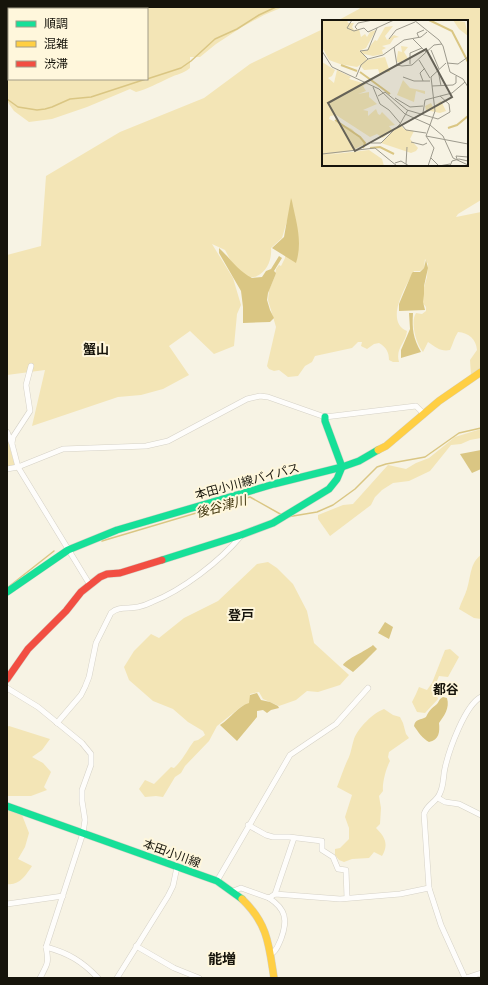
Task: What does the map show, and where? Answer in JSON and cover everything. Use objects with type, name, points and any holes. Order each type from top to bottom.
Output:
[{"type":"street","points":[[12,444],[13,436],[30,411],[26,385],[31,366]]},
{"type":"street","name":"本田小川線バイパス","points":[[7,592],[68,550],[93,539],[142,522],[359,461],[380,450],[439,401],[481,372]]},
{"type":"street","points":[[7,469],[18,467],[62,449],[146,446],[168,441],[247,399],[260,396],[268,397],[325,417],[416,406],[424,414]]},
{"type":"street","points":[[7,679],[28,649],[66,612],[81,592],[100,577],[107,574],[120,573],[242,535],[272,523],[329,489],[336,482],[342,467],[325,421],[325,417]]},
{"type":"street","points":[[7,432],[18,467],[90,585]]},
{"type":"street","points":[[57,723],[81,695],[85,687],[89,677],[96,644],[111,613],[120,608],[139,607],[162,598],[208,568],[226,553],[242,535]]},
{"type":"street","points":[[7,688],[38,707],[82,743],[91,754],[91,765],[82,790],[85,820],[83,833],[46,946],[48,964],[40,978]]},
{"type":"street","points":[[217,881],[290,754],[336,724],[368,688]]},
{"type":"street","points":[[481,697],[473,704],[459,728],[445,767],[441,791],[438,798],[428,805],[424,814],[430,888],[441,925],[465,978],[481,973]]},
{"type":"street","points":[[438,798],[445,802],[459,804],[481,815]]},
{"type":"street","name":"本田小川線","points":[[7,806],[217,881],[233,891],[247,902],[260,922],[270,944],[274,978]]},
{"type":"street","points":[[248,825],[266,835],[273,837],[322,841],[322,850],[333,857],[338,869],[346,870],[347,898]]},
{"type":"street","points":[[269,898],[275,894],[294,838]]},
{"type":"street","points":[[117,978],[168,896],[173,886],[177,867]]},
{"type":"street","points":[[233,891],[241,888],[269,898],[281,908],[284,916],[284,929],[275,952],[271,954]]},
{"type":"street","points":[[275,894],[340,899],[400,894],[430,888]]},
{"type":"street","points":[[7,904],[63,896]]},
{"type":"street","points":[[46,946],[68,954],[78,960],[98,978]]},
{"type":"street","points":[[136,946],[174,968],[198,978]]},
{"type":"shaded area","points":[[283,7],[242,27],[216,44],[200,57],[190,57],[190,68],[149,88],[136,92],[130,89],[87,107],[52,119],[29,122],[14,111],[7,101],[8,43],[8,80],[148,80],[148,8],[12,8]]},
{"type":"shaded area","points":[[361,7],[481,7],[481,200],[458,214],[456,217],[481,212],[481,367],[475,374],[471,375],[470,360],[477,350],[475,343],[469,335],[458,332],[450,350],[441,350],[428,342],[423,352],[420,348],[416,339],[414,317],[416,313],[422,314],[426,311],[426,307],[421,301],[427,277],[428,264],[425,259],[424,268],[420,271],[414,271],[406,285],[399,303],[397,320],[400,326],[407,331],[398,353],[399,362],[389,360],[387,350],[379,343],[374,344],[367,349],[361,346],[362,342],[358,342],[352,348],[315,356],[312,362],[305,366],[298,376],[288,377],[279,370],[274,371],[269,369],[267,366],[276,327],[268,300],[269,290],[275,276],[276,269],[279,265],[281,266],[285,258],[288,225],[287,221],[282,238],[271,248],[271,256],[267,268],[256,277],[244,277],[232,263],[225,250],[212,244],[233,278],[241,305],[237,314],[234,346],[214,354],[190,331],[169,346],[189,375],[163,389],[141,395],[118,397],[32,426],[45,370],[7,375],[7,255],[41,246],[46,176],[120,132],[204,98],[250,64],[322,29],[322,166],[468,166],[468,20],[339,20]]},
{"type":"shaded area","points":[[291,198],[299,239],[296,263],[272,248],[284,237]]},
{"type":"shaded area","points":[[219,248],[238,268],[252,278],[262,277],[266,271],[271,269],[279,256],[282,258],[274,271],[276,273],[268,293],[267,300],[274,318],[270,322],[243,323],[241,291],[219,253]]},
{"type":"shaded area","points":[[426,260],[428,268],[424,286],[423,302],[425,310],[399,311],[399,304],[412,273],[420,272],[424,268]]},
{"type":"shaded area","points":[[409,313],[413,313],[414,333],[416,342],[421,352],[401,358],[401,350],[410,329]]},
{"type":"shaded area","points":[[481,429],[481,438],[470,440],[461,444],[451,445],[430,471],[409,481],[393,483],[382,490],[375,497],[371,505],[330,536],[318,519],[318,515],[343,505],[353,504],[388,465],[406,469],[429,458],[455,437]]},
{"type":"shaded area","points":[[7,437],[15,466],[7,467]]},
{"type":"shaded area","points":[[481,450],[481,469],[472,473],[460,454]]},
{"type":"shaded area","points":[[481,555],[481,619],[474,618],[459,609],[467,589],[471,570],[477,558]]},
{"type":"shaded area","points":[[268,562],[277,568],[293,584],[307,611],[314,643],[349,675],[340,685],[318,692],[307,691],[296,700],[279,706],[263,699],[259,692],[250,694],[250,704],[242,706],[217,726],[209,741],[185,766],[181,773],[175,777],[163,797],[145,797],[139,789],[145,780],[154,784],[171,767],[174,768],[177,765],[194,741],[205,735],[203,731],[188,722],[173,709],[153,701],[129,680],[124,667],[134,651],[151,634],[159,638],[184,618],[218,601],[257,564]]},
{"type":"shaded area","points":[[385,622],[393,627],[389,639],[378,633]]},
{"type":"shaded area","points":[[373,645],[377,649],[353,672],[343,665],[348,660]]},
{"type":"shaded area","points":[[450,649],[459,657],[448,677],[439,676],[434,688],[438,699],[425,713],[417,712],[412,702],[419,687],[427,690],[432,683],[445,650]]},
{"type":"shaded area","points":[[257,693],[261,700],[270,702],[279,708],[271,710],[267,713],[263,710],[257,711],[257,717],[237,741],[220,725],[238,709],[249,703],[250,695]]},
{"type":"shaded area","points":[[443,697],[447,698],[448,702],[445,715],[439,723],[437,737],[429,742],[414,726],[417,721],[426,717],[431,709]]},
{"type":"shaded area","points":[[384,709],[393,715],[400,717],[409,738],[389,752],[388,757],[390,761],[383,784],[383,791],[379,796],[381,808],[380,824],[376,828],[382,834],[386,844],[384,852],[382,856],[374,852],[369,858],[352,859],[344,862],[339,860],[335,855],[335,849],[340,848],[349,839],[349,828],[345,817],[352,795],[337,787],[356,735],[371,717]]},
{"type":"shaded area","points":[[9,726],[50,739],[42,750],[32,757],[43,763],[51,772],[44,787],[47,790],[31,796],[7,796],[7,727]]},
{"type":"shaded area","points":[[7,810],[22,815],[29,833],[25,847],[18,859],[32,866],[19,882],[11,884],[7,884]]},
{"type":"waterway","points":[[148,79],[181,68],[215,39],[237,29],[259,15],[276,7]]},
{"type":"waterway","points":[[7,99],[18,107],[37,110],[45,109],[70,99],[91,97],[143,80]]},
{"type":"waterway","name":"後谷津川","points":[[287,517],[317,512],[333,505],[355,489],[377,467],[425,457],[459,433],[481,428]]},
{"type":"waterway","name":"後谷津川","points":[[102,541],[250,497],[282,515]]},
{"type":"waterway","name":"後谷津川","points":[[7,588],[54,551]]},
{"type":"traffic: fast","points":[[162,560],[241,535],[273,523],[329,489],[337,479],[342,467],[325,421],[325,417]]},
{"type":"traffic: fast","points":[[7,592],[68,550],[117,530],[274,484],[342,467],[359,461],[378,450]]},
{"type":"traffic: fast","points":[[7,806],[217,881],[242,899]]},
{"type":"traffic: slow","points":[[378,450],[386,446],[439,401],[481,372]]},
{"type":"traffic: slow","points":[[242,899],[251,908],[262,926],[269,945],[274,978]]},
{"type":"traffic: jam","points":[[7,679],[28,649],[66,611],[81,592],[100,577],[107,574],[120,573],[162,560]]},
{"type":"district","name":"蟹山","points":[[96,349]]},
{"type":"district","name":"登戸","points":[[241,615]]},
{"type":"district","name":"都谷","points":[[446,689]]},
{"type":"district","name":"能増","points":[[222,959]]}]
